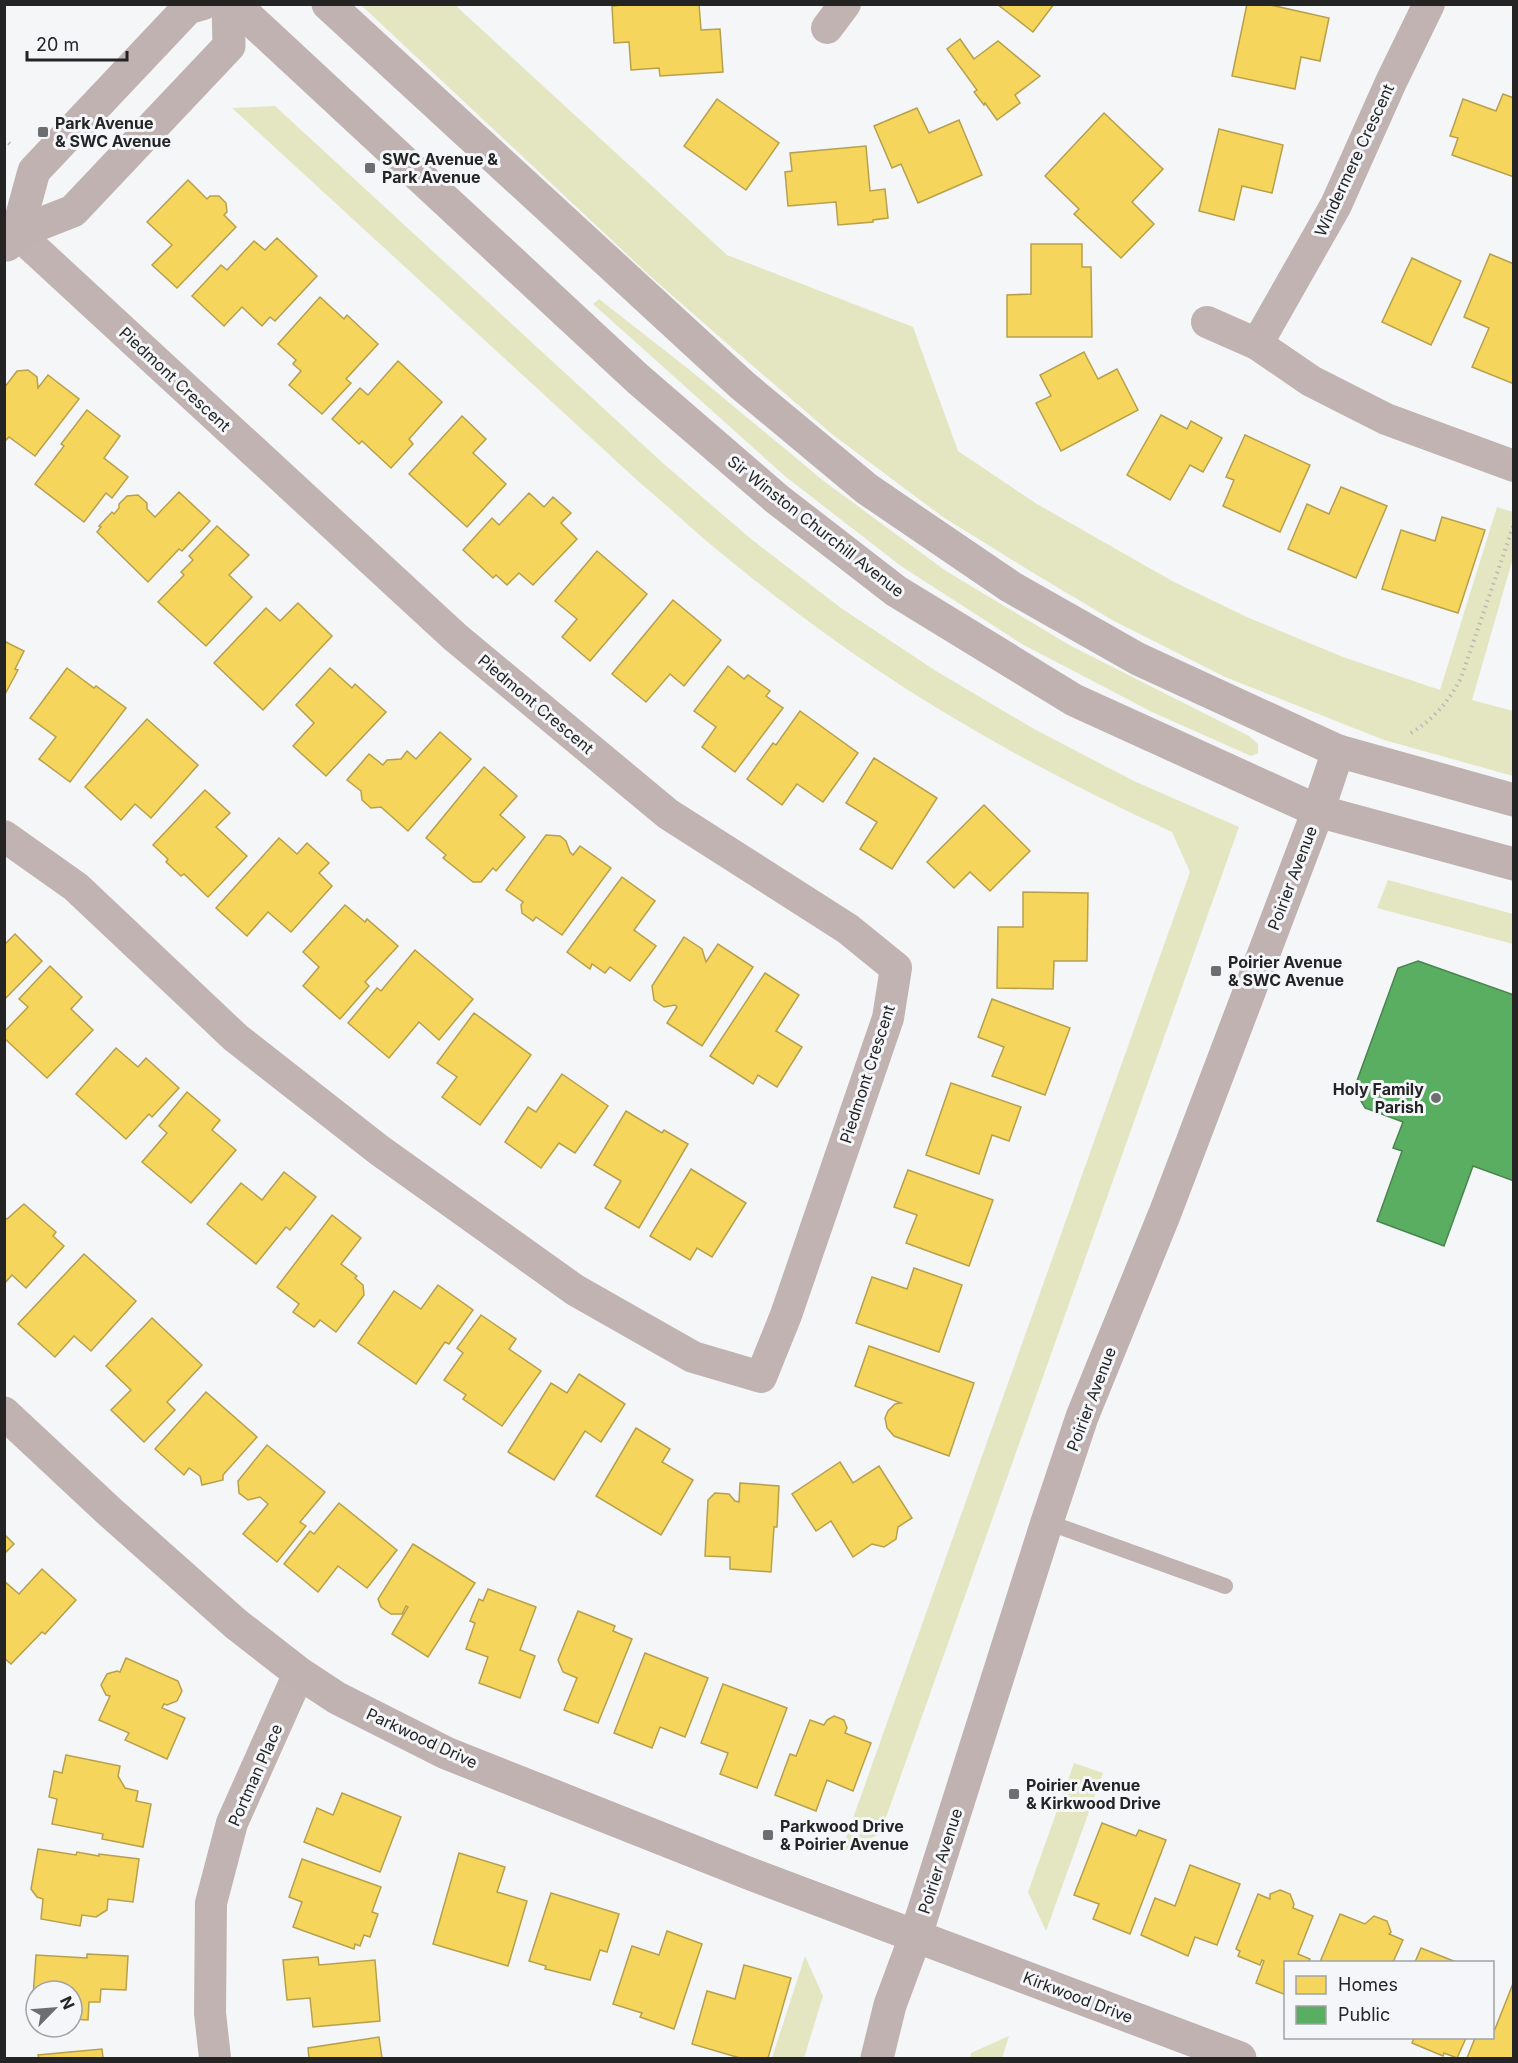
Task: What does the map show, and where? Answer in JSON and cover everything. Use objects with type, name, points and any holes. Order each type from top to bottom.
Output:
[{"type":"main road","points":[[11,241],[34,171],[188,8],[202,4]]},
{"type":"main road","points":[[11,241],[73,211],[229,46],[228,4]]},
{"type":"main road","name":"Sir Winston Churchill Avenue","points":[[234,4],[638,379],[777,499],[896,591],[1074,700],[1318,811],[1514,864]]},
{"type":"main road","points":[[328,4],[742,385],[867,489],[1011,587],[1138,659],[1338,751],[1514,800]]},
{"type":"main road","name":"Poirier Avenue","points":[[877,2058],[890,2005],[916,1935],[1082,1417],[1165,1213],[1318,811],[1338,751]]},
{"type":"main road","name":"Parkwood Drive","points":[[4,1413],[110,1512],[236,1624],[299,1673],[337,1698],[446,1753],[748,1873],[916,1935]]},
{"type":"main road","name":"Kirkwood Drive","points":[[916,1935],[1225,2056]]},
{"type":"street","name":"Windermere Crescent","points":[[1257,344],[1336,205],[1429,4]]},
{"type":"street","name":"Piedmont Crescent","points":[[4,836],[76,887],[236,1038],[379,1150],[575,1290],[693,1357],[761,1377],[786,1315],[888,1018],[896,968],[848,929],[668,814],[456,638],[11,241]]},
{"type":"street","points":[[1207,322],[1257,344],[1311,381],[1386,419],[1514,466]]},
{"type":"street","name":"Portman Place","points":[[214,2058],[210,2013],[212,1903],[232,1824],[299,1673]]},
{"type":"lane","points":[[1047,1522],[1225,1586]]},
{"type":"path","points":[[4,139],[11,145]]},
{"type":"path","points":[[1411,733],[1439,711],[1461,678],[1514,524]]},
{"type":"green space","points":[[361,5],[455,5],[727,255],[913,327],[958,451],[1037,504],[1174,582],[1249,618],[1343,657],[1440,690],[1497,507],[1513,512],[1513,558],[1472,700],[1513,711],[1513,776],[1384,740],[1225,677],[1114,621],[943,517],[833,435],[649,275]]},
{"type":"green space","points":[[275,106],[665,465],[751,539],[841,608],[936,671],[1034,729],[1134,781],[1239,827],[880,1834],[841,1852],[1190,872],[1172,832],[1042,768],[958,721],[820,630],[704,539],[232,108]]},
{"type":"green space","points":[[599,299],[691,371],[825,482],[946,571],[1071,646],[1249,736],[1258,744],[1258,753],[1251,756],[1152,712],[1022,644],[901,566],[786,477],[593,304]]},
{"type":"green space","points":[[1388,880],[1513,914],[1513,944],[1377,908]]},
{"type":"green space","points":[[1074,1763],[1103,1773],[1046,1931],[1028,1892]]},
{"type":"green space","points":[[805,1956],[823,1996],[804,2058],[772,2058]]},
{"type":"green space","points":[[1009,2036],[1002,2058],[970,2058],[971,2053]]},
{"type":"building: Homes","points":[[699,4],[701,30],[720,29],[723,72],[660,76],[659,68],[631,70],[629,42],[614,43],[612,6]]},
{"type":"building: Homes","points":[[997,4],[1054,4],[1033,32]]},
{"type":"building: Homes","points":[[1247,4],[1266,4],[1329,18],[1320,61],[1301,57],[1295,89],[1232,76]]},
{"type":"building: Homes","points":[[960,39],[974,59],[998,41],[1040,76],[1015,95],[1020,103],[997,120],[974,92],[977,90],[947,49]]},
{"type":"building: Homes","points":[[1503,94],[1514,98],[1514,177],[1452,155],[1458,138],[1450,136],[1463,99],[1496,111]]},
{"type":"building: Homes","points":[[717,99],[779,143],[746,190],[684,146]]},
{"type":"building: Homes","points":[[917,108],[929,133],[959,120],[982,175],[918,203],[901,164],[892,168],[874,126]]},
{"type":"building: Homes","points":[[1104,113],[1163,169],[1132,202],[1154,224],[1121,258],[1074,214],[1079,209],[1045,176]]},
{"type":"building: Homes","points":[[1219,129],[1283,145],[1272,193],[1242,186],[1234,220],[1199,211]]},
{"type":"building: Homes","points":[[866,146],[870,191],[885,189],[888,218],[873,220],[873,222],[838,225],[836,202],[788,206],[785,172],[792,171],[790,153]]},
{"type":"building: Homes","points":[[188,180],[207,199],[210,196],[219,196],[226,203],[227,212],[224,215],[236,227],[177,288],[152,265],[172,245],[147,222]]},
{"type":"building: Homes","points":[[277,238],[317,276],[275,321],[270,317],[262,326],[242,307],[224,326],[192,296],[221,265],[227,270],[254,241],[265,250]]},
{"type":"building: Homes","points":[[1031,244],[1082,244],[1082,267],[1091,267],[1092,337],[1007,337],[1007,295],[1031,294]]},
{"type":"building: Homes","points":[[1490,254],[1514,264],[1514,384],[1472,367],[1489,328],[1464,317]]},
{"type":"building: Homes","points":[[1412,258],[1461,281],[1431,345],[1382,322]]},
{"type":"building: Homes","points":[[320,297],[344,319],[347,315],[378,344],[346,379],[351,383],[322,414],[289,385],[301,371],[293,364],[296,360],[278,344]]},
{"type":"building: Homes","points":[[1084,352],[1098,379],[1117,369],[1138,410],[1061,451],[1036,403],[1051,396],[1040,375]]},
{"type":"building: Homes","points":[[398,361],[442,402],[409,439],[413,444],[391,468],[362,441],[359,444],[332,419],[360,388],[368,395]]},
{"type":"building: Homes","points":[[28,370],[37,377],[38,388],[48,375],[79,399],[35,456],[9,437],[4,439],[4,388],[17,371]]},
{"type":"building: Homes","points":[[87,410],[120,436],[104,458],[128,477],[112,498],[106,493],[84,522],[35,484],[64,446],[61,444]]},
{"type":"building: Homes","points":[[1161,415],[1187,429],[1191,421],[1222,438],[1203,472],[1190,465],[1170,500],[1127,475]]},
{"type":"building: Homes","points":[[462,416],[486,439],[473,453],[506,484],[467,527],[409,474]]},
{"type":"building: Homes","points":[[1245,435],[1310,465],[1280,532],[1223,506],[1234,480],[1226,477]]},
{"type":"building: Homes","points":[[1341,487],[1387,506],[1356,578],[1288,549],[1307,504],[1329,514]]},
{"type":"building: Homes","points":[[179,492],[210,521],[148,582],[97,532],[101,527],[99,526],[112,512],[114,514],[119,504],[127,496],[138,495],[147,503],[147,509],[155,517]]},
{"type":"building: Homes","points":[[529,493],[544,507],[553,497],[571,513],[561,523],[577,539],[533,585],[519,573],[507,585],[496,575],[493,578],[463,550],[492,518],[499,525]]},
{"type":"building: Homes","points":[[1442,517],[1485,530],[1458,613],[1382,589],[1401,530],[1435,541]]},
{"type":"building: Homes","points":[[217,526],[249,555],[229,575],[252,597],[206,646],[158,602],[184,575],[181,572],[193,560],[189,556]]},
{"type":"building: Homes","points":[[597,551],[647,594],[590,661],[562,637],[577,619],[555,601]]},
{"type":"building: Homes","points":[[673,600],[721,640],[684,686],[670,674],[646,702],[612,674]]},
{"type":"building: Homes","points":[[298,603],[332,636],[263,710],[214,663],[266,608],[280,621]]},
{"type":"building: Homes","points":[[4,641],[24,651],[15,669],[18,670],[4,696]]},
{"type":"building: Homes","points":[[728,666],[744,679],[748,675],[770,691],[766,696],[783,708],[735,772],[702,747],[716,727],[694,711]]},
{"type":"building: Homes","points":[[67,668],[126,708],[70,782],[39,759],[56,737],[30,718]]},
{"type":"building: Homes","points":[[330,668],[352,688],[355,684],[386,712],[326,776],[293,746],[314,723],[296,705]]},
{"type":"building: Homes","points":[[800,711],[858,753],[823,802],[797,784],[782,805],[747,779],[773,743],[776,745]]},
{"type":"building: Homes","points":[[147,719],[198,765],[151,818],[135,804],[121,820],[85,787]]},
{"type":"building: Homes","points":[[440,732],[471,759],[408,831],[381,807],[371,808],[362,800],[361,791],[347,780],[369,754],[383,765],[387,760],[401,759],[407,751],[416,759]]},
{"type":"building: Homes","points":[[874,758],[937,798],[892,869],[860,849],[877,822],[846,803]]},
{"type":"building: Homes","points":[[484,767],[517,796],[500,815],[525,837],[496,871],[493,868],[481,882],[473,882],[443,858],[446,855],[426,838]]},
{"type":"building: Homes","points":[[205,790],[230,813],[216,827],[247,856],[208,897],[184,874],[181,876],[166,862],[168,859],[153,845]]},
{"type":"building: Homes","points":[[984,805],[1030,851],[990,891],[970,872],[954,888],[927,862]]},
{"type":"building: Homes","points":[[546,835],[560,836],[566,841],[573,855],[580,846],[611,868],[562,935],[536,917],[533,921],[522,913],[523,902],[506,890]]},
{"type":"building: Homes","points":[[279,838],[297,854],[307,843],[329,863],[319,873],[332,886],[291,932],[268,912],[247,936],[216,908]]},
{"type":"building: Homes","points":[[622,877],[655,901],[634,930],[656,946],[630,981],[610,967],[605,973],[592,964],[590,969],[567,952]]},
{"type":"building: Homes","points":[[1023,892],[1088,893],[1087,961],[1054,961],[1053,989],[997,988],[998,927],[1023,927]]},
{"type":"building: Homes","points":[[345,905],[365,922],[367,919],[398,946],[365,982],[369,986],[340,1019],[303,986],[319,967],[303,952]]},
{"type":"building: Homes","points":[[15,934],[42,961],[4,1000],[4,945]]},
{"type":"building: Homes","points":[[684,937],[702,949],[706,962],[718,944],[753,967],[702,1046],[667,1023],[677,1007],[675,1005],[664,1007],[654,1000],[652,986]]},
{"type":"building: Homes","points":[[415,950],[473,999],[439,1040],[419,1022],[389,1058],[348,1023],[377,988],[381,991]]},
{"type":"building: Homes","points":[[50,966],[82,997],[71,1009],[93,1030],[47,1078],[4,1038],[4,1032],[28,1007],[19,999]]},
{"type":"building: Homes","points":[[765,973],[799,995],[776,1031],[802,1047],[777,1087],[758,1075],[753,1084],[710,1056]]},
{"type":"building: Homes","points":[[992,999],[1070,1028],[1045,1095],[992,1076],[1004,1047],[978,1037]]},
{"type":"building: Homes","points":[[474,1013],[531,1055],[480,1125],[442,1097],[457,1077],[437,1063]]},
{"type":"building: Homes","points":[[116,1048],[138,1067],[146,1058],[179,1088],[152,1117],[149,1114],[126,1139],[76,1094]]},
{"type":"building: Homes","points":[[562,1074],[608,1106],[575,1153],[559,1143],[541,1168],[505,1142],[528,1107],[536,1112]]},
{"type":"building: Homes","points":[[951,1083],[1021,1107],[1009,1141],[992,1135],[979,1174],[926,1155]]},
{"type":"building: Homes","points":[[187,1092],[220,1120],[212,1130],[236,1150],[191,1203],[142,1162],[167,1133],[159,1126]]},
{"type":"building: Homes","points":[[626,1111],[662,1133],[664,1130],[688,1144],[639,1228],[605,1208],[621,1181],[594,1165]]},
{"type":"building: Homes","points":[[691,1169],[746,1203],[712,1257],[697,1248],[690,1260],[650,1236]]},
{"type":"building: Homes","points":[[908,1170],[993,1200],[969,1266],[906,1243],[917,1215],[894,1207]]},
{"type":"building: Homes","points":[[284,1172],[316,1197],[290,1230],[286,1227],[256,1264],[207,1224],[241,1183],[262,1200]]},
{"type":"building: Homes","points":[[24,1204],[56,1232],[53,1236],[64,1246],[26,1288],[12,1275],[4,1284],[4,1217],[7,1219]]},
{"type":"building: Homes","points":[[332,1215],[361,1238],[341,1264],[357,1276],[355,1278],[363,1285],[364,1295],[336,1332],[320,1320],[314,1327],[293,1312],[299,1304],[277,1287]]},
{"type":"building: Homes","points":[[84,1254],[136,1301],[91,1351],[74,1336],[55,1357],[18,1324]]},
{"type":"building: Homes","points":[[914,1268],[962,1285],[939,1352],[856,1323],[872,1277],[907,1289]]},
{"type":"building: Homes","points":[[438,1285],[473,1310],[449,1344],[445,1342],[416,1384],[358,1343],[394,1291],[421,1309]]},
{"type":"building: Homes","points":[[481,1315],[516,1339],[509,1349],[541,1371],[502,1426],[463,1399],[466,1395],[444,1380],[463,1353],[457,1348]]},
{"type":"building: Homes","points":[[152,1318],[202,1365],[167,1402],[175,1410],[144,1442],[111,1410],[131,1390],[106,1366]]},
{"type":"building: Homes","points":[[869,1346],[974,1383],[949,1456],[894,1436],[887,1428],[885,1418],[895,1404],[901,1403],[855,1386]]},
{"type":"building: Homes","points":[[579,1374],[625,1404],[601,1442],[585,1431],[554,1480],[508,1452],[551,1383],[567,1393]]},
{"type":"building: Homes","points":[[206,1392],[257,1437],[223,1475],[223,1480],[202,1485],[200,1476],[189,1468],[184,1475],[155,1449]]},
{"type":"building: Homes","points":[[636,1428],[670,1449],[662,1462],[693,1480],[661,1535],[596,1496]]},
{"type":"building: Homes","points":[[267,1445],[325,1492],[300,1522],[306,1526],[277,1562],[243,1534],[268,1504],[260,1497],[248,1500],[239,1493],[238,1481]]},
{"type":"building: Homes","points":[[840,1462],[853,1483],[879,1466],[912,1518],[898,1527],[896,1539],[884,1547],[872,1544],[853,1557],[831,1521],[816,1531],[792,1494]]},
{"type":"building: Homes","points":[[740,1483],[779,1486],[777,1527],[774,1527],[771,1572],[730,1569],[730,1557],[705,1556],[708,1500],[715,1493],[729,1494],[739,1502]]},
{"type":"building: Homes","points":[[339,1503],[397,1550],[367,1588],[338,1566],[318,1592],[284,1564],[310,1531],[314,1534]]},
{"type":"building: Homes","points":[[4,1534],[14,1544],[4,1554]]},
{"type":"building: Homes","points":[[413,1544],[475,1583],[428,1657],[392,1634],[408,1607],[406,1606],[402,1614],[391,1614],[381,1607],[378,1599]]},
{"type":"building: Homes","points":[[42,1569],[76,1600],[45,1634],[42,1632],[11,1664],[4,1658],[4,1581],[19,1594]]},
{"type":"building: Homes","points":[[488,1589],[536,1607],[520,1650],[535,1656],[520,1698],[479,1683],[488,1657],[466,1649],[475,1623],[470,1621],[479,1599],[483,1601]]},
{"type":"building: Homes","points":[[578,1611],[615,1626],[613,1631],[632,1639],[598,1723],[564,1710],[577,1678],[563,1672],[558,1660]]},
{"type":"building: Homes","points":[[645,1653],[708,1678],[685,1737],[660,1727],[652,1748],[614,1733]]},
{"type":"building: Homes","points":[[126,1658],[178,1681],[182,1691],[177,1701],[164,1704],[162,1708],[185,1718],[167,1759],[125,1740],[129,1733],[99,1720],[110,1696],[106,1695],[101,1685],[107,1674],[120,1672]]},
{"type":"building: Homes","points":[[723,1684],[787,1708],[757,1788],[720,1774],[728,1753],[701,1743]]},
{"type":"building: Homes","points":[[834,1716],[844,1720],[847,1728],[845,1733],[871,1743],[853,1791],[827,1780],[816,1811],[775,1795],[790,1754],[796,1756],[810,1720],[824,1725]]},
{"type":"building: Homes","points":[[66,1755],[120,1766],[118,1776],[125,1788],[138,1791],[136,1801],[151,1804],[143,1847],[102,1839],[103,1834],[52,1824],[57,1799],[49,1797],[54,1771],[62,1773]]},
{"type":"building: Homes","points":[[342,1793],[401,1817],[380,1872],[304,1842],[317,1808],[333,1815]]},
{"type":"building: Homes","points":[[1102,1823],[1136,1836],[1139,1830],[1166,1840],[1130,1934],[1093,1919],[1099,1904],[1074,1895]]},
{"type":"building: Homes","points":[[38,1849],[76,1855],[77,1852],[139,1859],[133,1902],[108,1899],[107,1910],[96,1917],[82,1915],[80,1926],[41,1919],[43,1899],[37,1897],[31,1889]]},
{"type":"building: Homes","points":[[459,1853],[505,1867],[497,1892],[527,1901],[508,1966],[433,1944]]},
{"type":"building: Homes","points":[[302,1859],[381,1887],[372,1912],[378,1914],[370,1937],[364,1935],[360,1946],[355,1944],[354,1949],[293,1927],[302,1902],[289,1897]]},
{"type":"building: Homes","points":[[1190,1865],[1240,1884],[1217,1945],[1195,1937],[1188,1956],[1141,1935],[1155,1898],[1175,1906]]},
{"type":"building: Homes","points":[[1280,1890],[1290,1894],[1294,1904],[1293,1908],[1313,1916],[1298,1954],[1310,1959],[1309,1961],[1284,1961],[1284,1994],[1256,1983],[1264,1961],[1262,1960],[1260,1965],[1238,1956],[1240,1951],[1236,1949],[1258,1894],[1270,1899],[1270,1894]]},
{"type":"building: Homes","points":[[551,1893],[619,1914],[607,1952],[600,1950],[590,1980],[545,1969],[546,1966],[529,1961]]},
{"type":"building: Homes","points":[[1340,1914],[1365,1924],[1374,1916],[1387,1921],[1391,1932],[1389,1934],[1403,1940],[1393,1961],[1320,1961]]},
{"type":"building: Homes","points":[[667,1931],[702,1944],[674,2029],[640,2017],[642,2013],[613,2004],[632,1946],[659,1955]]},
{"type":"building: Homes","points":[[1421,1948],[1454,1961],[1415,1961]]},
{"type":"building: Homes","points":[[87,1954],[128,1956],[126,1990],[101,1989],[100,2002],[89,2002],[88,2020],[84,2020],[84,1979],[34,1979],[36,1955],[87,1958]]},
{"type":"building: Homes","points":[[318,1957],[319,1965],[375,1960],[380,2021],[313,2027],[310,1998],[287,2000],[283,1960]]},
{"type":"building: Homes","points":[[744,1965],[791,1978],[768,2058],[740,2058],[692,2044],[707,1991],[735,1999]]},
{"type":"building: Homes","points":[[1514,1981],[1514,2058],[1467,2058],[1475,2039],[1494,2039],[1495,2029]]},
{"type":"building: Homes","points":[[379,2037],[382,2058],[309,2058],[308,2048]]},
{"type":"building: Homes","points":[[1414,2039],[1466,2039],[1457,2058],[1444,2053],[1443,2056],[1412,2043]]},
{"type":"building: Homes","points":[[102,2049],[103,2058],[39,2058],[38,2055]]},
{"type":"building: Public","name":"Holy Family Parish","points":[[1418,961],[1514,995],[1514,1181],[1473,1166],[1444,1246],[1377,1221],[1402,1151],[1393,1148],[1403,1122],[1365,1108],[1354,1089],[1398,968]]},
{"type":"place","name":"Park Avenue & SWC Avenue","points":[[43,132]]},
{"type":"place","name":"SWC Avenue & Park Avenue","points":[[370,168]]},
{"type":"place","name":"Poirier Avenue & SWC Avenue","points":[[1216,971]]},
{"type":"place","name":"Holy Family Parish","points":[[1436,1098]]},
{"type":"place","name":"Poirier Avenue & Kirkwood Drive","points":[[1014,1794]]},
{"type":"place","name":"Parkwood Drive & Poirier Avenue","points":[[768,1835]]}]
